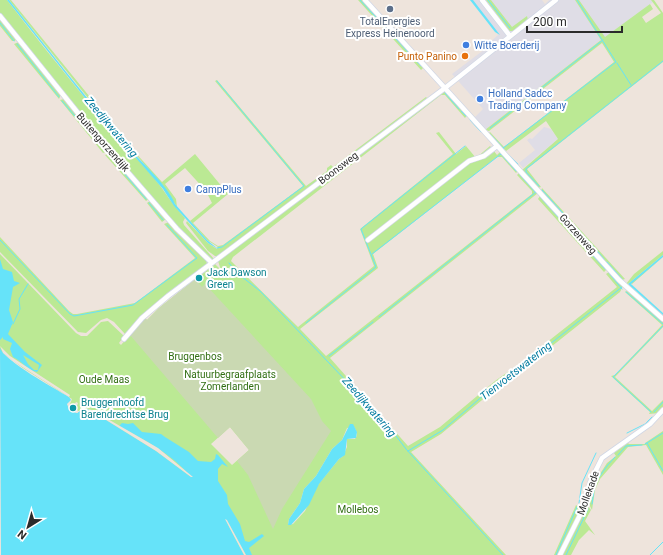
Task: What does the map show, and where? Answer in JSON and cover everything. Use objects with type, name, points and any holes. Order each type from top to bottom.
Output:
[{"type":"street","name":"Gorzenweg","points":[[365,0],[622,283],[663,319]]},
{"type":"street","points":[[482,0],[510,36]]},
{"type":"street","name":"Boonsweg","points":[[124,339],[151,310],[444,88],[556,0]]},
{"type":"street","name":"Buitengorzendijk","points":[[0,16],[98,138],[177,229],[212,263]]},
{"type":"street","points":[[368,240],[469,161],[484,156],[498,146]]},
{"type":"street","name":"Mollekade","points":[[560,555],[582,511],[591,480],[602,458],[650,424],[663,410]]},
{"type":"shaded area","points":[[470,0],[542,0],[545,4],[549,0],[651,0],[653,2],[485,130],[474,118],[483,109],[452,74],[489,46],[488,44],[498,35]]},
{"type":"shaded area","points":[[544,127],[551,129],[558,139],[523,168],[519,163],[535,150],[527,140],[530,138],[532,139]]},
{"type":"green space","points":[[0,0],[7,0],[79,90],[158,183],[185,218],[183,222],[184,225],[214,259],[210,259],[184,236],[88,123],[86,118],[76,110],[4,19],[0,13]]},
{"type":"green space","points":[[9,0],[11,0],[133,150],[162,182],[195,154],[228,194],[193,223],[210,241],[218,246],[223,245],[303,186],[215,81],[217,80],[306,186],[327,171],[327,168],[331,165],[333,167],[426,97],[427,98],[219,256],[215,256],[208,251],[186,223],[187,221],[208,243],[217,249],[218,247],[207,240],[190,221],[212,203],[206,191],[185,168],[165,184],[176,199],[177,207],[158,180],[109,124]]},
{"type":"green space","points":[[358,0],[363,0],[424,67],[421,70]]},
{"type":"green space","points":[[486,0],[491,0],[512,27],[527,16],[528,20],[514,31],[509,31]]},
{"type":"green space","points":[[575,0],[579,0],[605,37],[650,4],[653,9],[642,17],[646,23],[661,13],[651,0],[654,0],[663,13],[663,62],[527,169],[541,187],[538,188],[522,170],[558,139],[546,121],[506,151],[489,133],[490,132],[504,147],[614,62],[602,43],[489,131],[485,130],[601,40]]},
{"type":"green space","points":[[0,18],[16,39],[15,41],[12,41],[0,26]]},
{"type":"green space","points":[[19,42],[61,94],[59,99],[14,44]]},
{"type":"green space","points":[[445,91],[467,115],[465,118],[445,95],[441,95],[233,257],[231,261],[298,327],[374,266],[360,229],[453,154],[436,133],[439,132],[456,154],[466,146],[476,158],[490,146],[497,155],[501,151],[518,171],[516,173],[502,157],[497,157],[373,254],[378,268],[300,329],[326,356],[532,194],[532,191],[517,175],[519,173],[538,193],[330,358],[408,446],[440,427],[495,381],[518,365],[617,287],[606,274],[609,272],[623,286],[620,292],[522,370],[505,381],[441,434],[411,452],[506,555],[243,555],[76,409],[78,403],[76,402],[73,407],[70,404],[72,399],[23,368],[0,351],[0,254],[76,333],[81,336],[87,336],[101,322],[108,321],[124,336],[119,343],[121,345],[145,318],[147,320],[159,308],[215,264],[221,270],[218,261]],"holes":[[[230,427],[249,450],[232,465],[211,444]],[[354,427],[357,433],[355,439],[347,439],[347,447],[343,456],[317,486],[305,511],[293,524],[288,525],[289,519],[300,503],[304,489],[316,476],[332,449],[342,440],[347,428]]]},
{"type":"green space","points":[[64,99],[106,150],[106,152],[103,153],[60,100]]},
{"type":"green space","points":[[109,154],[149,199],[146,201],[105,155]]},
{"type":"green space","points":[[542,188],[573,222],[571,224],[541,192]]},
{"type":"green space","points":[[540,196],[607,269],[604,272],[538,199]]},
{"type":"green space","points":[[150,201],[166,219],[162,222],[147,203]]},
{"type":"green space","points":[[169,222],[206,260],[207,264],[125,334],[114,322],[107,318],[101,320],[86,333],[78,332],[0,252],[0,237],[69,311],[73,314],[77,314],[135,303],[195,258],[164,224]]},
{"type":"green space","points":[[574,223],[625,279],[622,280],[573,226]]},
{"type":"green space","points":[[663,251],[663,255],[628,284],[663,315],[663,317],[626,284],[634,274]]},
{"type":"green space","points":[[663,257],[632,284],[631,283]]},
{"type":"green space","name":"Natuurbegraafplaats Zomerlanden","points":[[195,279],[202,287],[205,284],[311,399],[322,421],[331,431],[282,509],[273,529],[248,475],[237,461],[249,450],[230,427],[218,438],[130,335],[145,318],[147,320],[159,308]]},
{"type":"green space","points":[[627,291],[663,321],[663,327],[615,377],[652,411],[663,400],[663,408],[659,413],[649,414],[650,412],[611,376],[615,375],[662,325],[625,292]]},
{"type":"green space","points":[[663,431],[663,475],[646,445],[628,447],[600,479],[595,490],[592,510],[587,500],[593,478],[596,480],[607,463],[616,456],[614,453],[626,441],[629,444],[645,444]]},
{"type":"green space","points":[[576,505],[582,509],[559,555],[554,555]]},
{"type":"green space","points":[[585,506],[588,506],[591,510],[585,521],[595,535],[589,530],[579,540],[571,555],[561,555]]},
{"type":"water","points":[[7,0],[9,0],[124,143],[166,189],[175,204],[207,240],[218,249],[208,243],[174,206],[163,189],[101,118]]},
{"type":"water","points":[[470,0],[473,0],[500,35],[495,32]]},
{"type":"water","points":[[663,255],[663,257],[631,284],[663,313],[663,315],[628,284]]},
{"type":"water","points":[[0,259],[3,269],[12,272],[14,281],[20,283],[13,287],[9,310],[13,322],[8,334],[25,352],[42,365],[37,372],[33,371],[13,357],[10,349],[12,343],[3,339],[3,337],[0,340]],"holes":[[[23,355],[39,365],[38,370],[34,370],[28,364]]]},
{"type":"water","points":[[0,348],[11,360],[69,397],[71,400],[67,404],[69,409],[77,413],[84,408],[90,410],[156,451],[191,477],[167,454],[119,426],[122,423],[133,423],[142,432],[161,434],[189,452],[198,461],[211,462],[215,459],[216,454],[218,455],[228,467],[222,464],[218,469],[218,481],[227,495],[228,504],[240,524],[245,541],[249,542],[262,534],[264,536],[249,548],[252,555],[246,555],[225,519],[244,555],[1,555]]},
{"type":"water","points":[[350,424],[353,424],[357,432],[356,438],[347,439],[345,455],[339,459],[319,484],[309,505],[291,525],[288,525],[289,519],[300,503],[304,489],[316,476],[332,449],[342,440]]},
{"type":"pier","points":[[0,346],[10,356],[70,395],[69,397],[13,361],[3,353]]},
{"type":"pier","points":[[84,407],[94,411],[158,448],[193,477],[156,451],[90,410],[84,408],[77,413],[73,412],[79,411]]},
{"type":"pier","points":[[225,519],[227,520],[246,555],[244,555]]},
{"type":"waterway","points":[[360,0],[421,66]]},
{"type":"waterway","points":[[488,0],[510,28]]},
{"type":"waterway","points":[[503,148],[616,62],[577,0]]},
{"type":"waterway","points":[[0,23],[14,41]]},
{"type":"waterway","points":[[490,128],[603,40]]},
{"type":"waterway","points":[[17,44],[59,97]]},
{"type":"waterway","points":[[539,186],[526,172],[526,169],[663,61]]},
{"type":"waterway","points":[[617,63],[631,85]]},
{"type":"waterway","points":[[217,81],[304,186],[222,247],[217,248]]},
{"type":"waterway","points":[[445,93],[459,109]]},
{"type":"waterway","points":[[62,101],[146,199]]},
{"type":"waterway","points":[[461,111],[466,116]]},
{"type":"waterway","points":[[470,120],[481,132]]},
{"type":"waterway","points":[[490,134],[504,149]]},
{"type":"waterway","points":[[306,323],[376,267],[361,229],[465,146]]},
{"type":"waterway","points":[[372,254],[501,154],[516,171]]},
{"type":"waterway","points":[[508,154],[518,164]]},
{"type":"waterway","points":[[520,175],[536,193]]},
{"type":"waterway","points":[[542,190],[571,222]]},
{"type":"waterway","points":[[379,317],[536,192]]},
{"type":"waterway","points":[[541,198],[605,269]]},
{"type":"waterway","points":[[149,203],[163,220]]},
{"type":"waterway","points":[[0,240],[70,314],[74,316],[133,305],[197,258],[167,225]]},
{"type":"waterway","points":[[574,225],[590,243]]},
{"type":"waterway","points":[[592,245],[604,259]]},
{"type":"waterway","points":[[607,262],[622,279]]},
{"type":"waterway","name":"Zeedijkwatering","points":[[229,263],[237,273],[260,291],[353,388],[390,428],[406,449],[503,555]]},
{"type":"waterway","points":[[609,273],[622,289]]},
{"type":"waterway","points":[[13,324],[20,309],[19,299],[28,284]]},
{"type":"waterway","name":"Tienvoetswatering","points":[[408,451],[443,430],[499,382],[516,371],[622,287]]},
{"type":"waterway","points":[[626,292],[663,324]]},
{"type":"waterway","points":[[329,356],[373,322]]},
{"type":"waterway","points":[[651,412],[613,377],[663,326]]},
{"type":"waterway","points":[[654,412],[663,402]]},
{"type":"waterway","points":[[627,433],[645,424],[652,417]]},
{"type":"waterway","points":[[647,443],[663,433]]},
{"type":"waterway","points":[[645,444],[647,443],[663,471]]},
{"type":"waterway","points":[[618,455],[626,446],[642,445]]},
{"type":"waterway","points":[[579,503],[582,483],[596,453]]},
{"type":"waterway","points":[[592,504],[595,483],[615,457]]},
{"type":"waterway","points":[[556,555],[577,507]]},
{"type":"waterway","points":[[566,555],[588,509]]},
{"type":"waterway","points":[[650,555],[663,542]]},
{"type":"place","name":"TotalEnergies Express Heinenoord","points":[[390,9]]},
{"type":"place","name":"Witte Boerderij","points":[[466,45]]},
{"type":"place","name":"Punto Panino","points":[[465,56]]},
{"type":"place","name":"Holland Sadcc Trading Company","points":[[480,99]]},
{"type":"place","name":"CampPlus","points":[[188,189]]},
{"type":"place","name":"Jack Dawson Green","points":[[199,278]]},
{"type":"place","name":"Bruggenhoofd Barendrechtse Brug","points":[[73,408]]},
{"type":"park label","name":"Bruggenbos","points":[[195,356]]},
{"type":"park label","name":"Oude Maas","points":[[104,379]]},
{"type":"park label","name":"Mollebos","points":[[358,509]]}]
